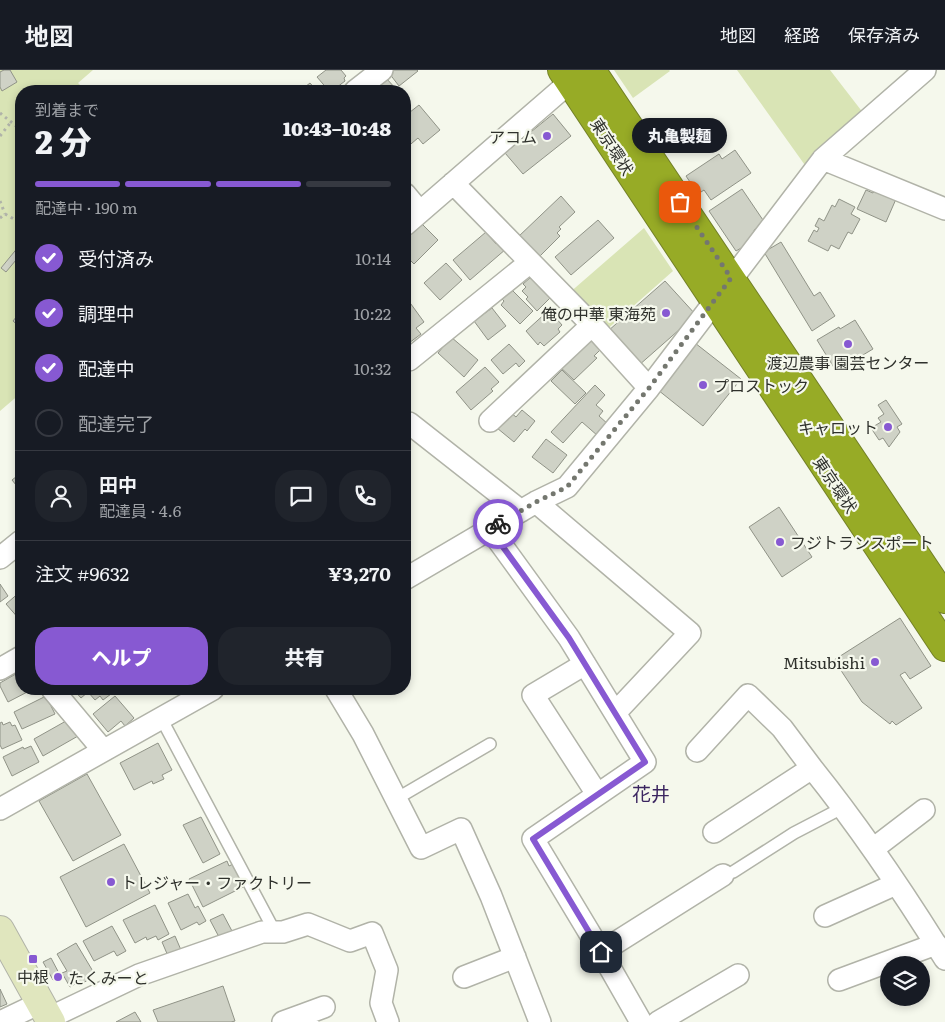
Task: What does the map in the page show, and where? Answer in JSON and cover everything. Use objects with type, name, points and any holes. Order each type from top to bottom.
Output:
[{"type":"highway","name":"東京環状","points":[[575,74],[731,278],[945,599]]},
{"type":"highway","name":"東京環状","points":[[575,74],[715,301],[945,647]]},
{"type":"street","points":[[363,85],[382,70]]},
{"type":"street","points":[[411,575],[567,487],[649,388],[823,159],[922,71]]},
{"type":"street","points":[[412,219],[575,74]]},
{"type":"street","points":[[823,159],[945,209]]},
{"type":"street","points":[[453,183],[592,326],[649,388]]},
{"type":"street","points":[[411,358],[530,263]]},
{"type":"street","points":[[490,421],[592,326]]},
{"type":"street","points":[[411,424],[529,507],[690,633],[615,713]]},
{"type":"street","points":[[490,529],[569,638],[645,762],[533,839],[641,1022]]},
{"type":"street","points":[[0,558],[15,546]]},
{"type":"street","points":[[0,669],[15,660]]},
{"type":"street","points":[[585,664],[533,696],[597,794]]},
{"type":"street","points":[[697,751],[748,694],[782,728],[844,808],[940,952],[839,980]]},
{"type":"street","points":[[57,695],[102,750]]},
{"type":"street","points":[[0,810],[161,718],[188,695]]},
{"type":"street","points":[[340,695],[363,734],[421,848],[460,829],[491,896],[540,1022]]},
{"type":"street","points":[[714,832],[812,768]]},
{"type":"street","points":[[873,849],[924,810]]},
{"type":"street","points":[[601,952],[722,875]]},
{"type":"street","points":[[825,916],[896,884]]},
{"type":"street","points":[[0,1022],[47,1014],[139,975],[262,932],[283,932],[308,924],[350,941],[372,933],[387,970],[381,1003],[388,1022]]},
{"type":"street","points":[[3,942],[47,1014]]},
{"type":"street","points":[[464,977],[515,957]]},
{"type":"street","points":[[658,1022],[738,975]]},
{"type":"street","points":[[283,1022],[312,1014]]},
{"type":"lane","points":[[161,718],[275,932]]},
{"type":"lane","points":[[396,799],[490,744]]},
{"type":"lane","points":[[722,875],[734,872],[794,833],[844,808]]},
{"type":"path","points":[[0,114],[15,125]]},
{"type":"path","points":[[0,136],[11,122]]},
{"type":"path","points":[[0,201],[5,214],[15,219]]},
{"type":"path","points":[[0,218],[5,214]]},
{"type":"green space","points":[[0,70],[93,70],[78,83],[80,85],[15,85],[15,398],[0,411]]},
{"type":"green space","points":[[614,70],[669,70],[670,71],[633,98]]},
{"type":"green space","points":[[737,70],[830,70],[864,114],[807,168]]},
{"type":"green space","points":[[644,228],[673,271],[604,332],[568,294]]},
{"type":"building","points":[[10,70],[17,82],[2,91],[0,87],[0,72]]},
{"type":"building","points":[[326,70],[341,70],[346,76],[344,78],[345,81],[340,85],[324,85],[317,77]]},
{"type":"building","points":[[393,70],[418,71],[400,85],[389,73]]},
{"type":"building","points":[[386,78],[392,85],[376,85]]},
{"type":"building","points":[[419,105],[440,130],[423,144],[418,138],[411,144],[411,111]]},
{"type":"building","points":[[553,114],[571,136],[523,174],[505,153]]},
{"type":"building","points":[[735,150],[751,173],[711,200],[704,190],[698,194],[686,176],[719,154],[722,159]]},
{"type":"building","points":[[742,189],[765,223],[754,230],[756,234],[748,244],[736,251],[709,211]]},
{"type":"building","points":[[866,190],[873,193],[875,190],[896,199],[886,222],[857,209]]},
{"type":"building","points":[[561,196],[575,212],[559,227],[561,229],[557,233],[560,236],[538,258],[518,237]]},
{"type":"building","points":[[839,199],[855,207],[851,214],[860,219],[852,234],[848,232],[839,249],[831,245],[828,251],[808,241],[814,230],[817,232],[819,228],[815,226],[819,218],[824,221],[832,205],[835,207]]},
{"type":"building","points":[[598,220],[614,238],[571,275],[555,257]]},
{"type":"building","points":[[421,223],[438,240],[414,264],[411,261],[411,233]]},
{"type":"building","points":[[486,232],[496,244],[499,241],[506,249],[470,280],[453,260]]},
{"type":"building","points":[[781,242],[814,296],[820,292],[835,316],[812,331],[764,252]]},
{"type":"building","points":[[15,251],[15,261],[6,272],[1,268]]},
{"type":"building","points":[[446,263],[462,280],[440,300],[424,283]]},
{"type":"building","points":[[531,277],[551,297],[537,311],[526,299],[528,297],[522,291],[526,287],[523,284]]},
{"type":"building","points":[[665,281],[696,315],[638,366],[608,331]]},
{"type":"building","points":[[512,290],[533,311],[520,324],[501,305],[504,301],[502,299]]},
{"type":"building","points":[[411,304],[424,322],[416,328],[421,334],[411,342]]},
{"type":"building","points":[[492,308],[506,326],[488,340],[474,321]]},
{"type":"building","points":[[549,310],[562,325],[558,329],[560,332],[544,346],[540,342],[538,345],[526,331]]},
{"type":"building","points":[[855,320],[873,349],[836,371],[817,340]]},
{"type":"building","points":[[451,337],[478,360],[464,377],[438,353]]},
{"type":"building","points":[[588,338],[600,350],[594,356],[597,358],[574,380],[559,366]]},
{"type":"building","points":[[695,343],[741,379],[703,426],[658,390]]},
{"type":"building","points":[[509,344],[525,361],[519,367],[516,363],[503,374],[491,360]]},
{"type":"building","points":[[485,367],[499,382],[491,389],[493,391],[471,410],[456,392]]},
{"type":"building","points":[[562,370],[586,393],[575,404],[551,381]]},
{"type":"building","points":[[595,385],[605,395],[596,405],[603,411],[599,416],[609,425],[598,436],[582,422],[563,443],[551,432]]},
{"type":"building","points":[[886,400],[902,424],[897,427],[900,432],[889,447],[883,438],[879,440],[871,428],[881,422],[878,418],[884,414],[878,405]]},
{"type":"building","points":[[522,410],[535,421],[514,442],[497,428],[510,412],[516,417]]},
{"type":"building","points":[[546,439],[567,455],[553,473],[532,457]]},
{"type":"building","name":"フジトランスポート","points":[[779,507],[812,557],[782,577],[749,527]]},
{"type":"building","points":[[0,584],[8,596],[0,602]]},
{"type":"building","points":[[15,596],[15,614],[6,604]]},
{"type":"building","points":[[900,618],[931,666],[910,679],[905,672],[900,675],[922,708],[896,725],[892,721],[890,724],[862,702],[834,660]]},
{"type":"building","points":[[15,674],[15,695],[21,695],[8,702],[0,683]]},
{"type":"building","points":[[91,695],[110,695],[103,700],[100,696],[95,700]]},
{"type":"building","points":[[46,696],[55,714],[22,729],[14,712]]},
{"type":"building","points":[[115,696],[134,718],[125,726],[121,721],[108,732],[93,714]]},
{"type":"building","points":[[66,721],[68,726],[71,725],[78,736],[43,756],[34,739]]},
{"type":"building","points":[[2,722],[3,725],[10,722],[12,726],[15,725],[22,740],[2,749],[0,745],[0,723]]},
{"type":"building","points":[[158,743],[172,770],[162,775],[164,779],[153,784],[152,781],[134,790],[120,763]]},
{"type":"building","points":[[31,746],[39,762],[12,776],[3,757],[23,747],[24,749]]},
{"type":"building","points":[[87,774],[121,835],[73,861],[39,801]]},
{"type":"building","points":[[201,817],[220,854],[203,863],[183,825]]},
{"type":"building","points":[[124,844],[150,893],[86,927],[60,877]]},
{"type":"building","points":[[227,861],[229,866],[233,864],[245,886],[203,907],[189,879]]},
{"type":"building","points":[[188,894],[195,908],[198,906],[206,921],[199,925],[197,922],[181,930],[168,903]]},
{"type":"building","points":[[155,905],[169,934],[158,940],[156,936],[147,940],[146,937],[135,943],[123,920]]},
{"type":"building","points":[[223,914],[232,931],[219,937],[210,920]]},
{"type":"building","points":[[112,926],[126,951],[117,956],[114,951],[94,961],[83,941]]},
{"type":"building","points":[[175,936],[181,950],[168,956],[162,942]]},
{"type":"building","points":[[76,943],[94,973],[79,986],[77,983],[70,987],[62,973],[67,971],[57,954]]},
{"type":"building","points":[[51,958],[61,977],[53,980],[43,962]]},
{"type":"building","points":[[223,986],[235,1021],[158,1022],[153,1010]]},
{"type":"building","points":[[0,989],[7,1004],[0,1007]]},
{"type":"building","points":[[135,1012],[141,1022],[116,1022]]},
{"type":"way so far","points":[[498,524],[567,487],[649,388],[731,278],[680,202]]},
{"type":"place","name":"アコム","points":[[547,136]]},
{"type":"place","name":"丸亀製麺","points":[[680,202]]},
{"type":"place","name":"俺の中華 東海苑","points":[[666,313]]},
{"type":"place","name":"渡辺農事 園芸センター","points":[[848,344]]},
{"type":"place","name":"プロストック","points":[[703,385]]},
{"type":"place","name":"キャロット","points":[[888,427]]},
{"type":"place","name":"フジトランスポート","points":[[780,542]]},
{"type":"place","name":"Mitsubishi","points":[[875,662]]},
{"type":"place","name":"トレジャー・ファクトリー","points":[[111,882]]},
{"type":"place","name":"中根","points":[[33,959]]},
{"type":"place","name":"たくみーと","points":[[58,977]]},
{"type":"district","name":"花井","points":[[651,793]]},
{"type":"route","points":[[498,524],[490,529],[569,638],[645,762],[533,839],[601,952]]}]
